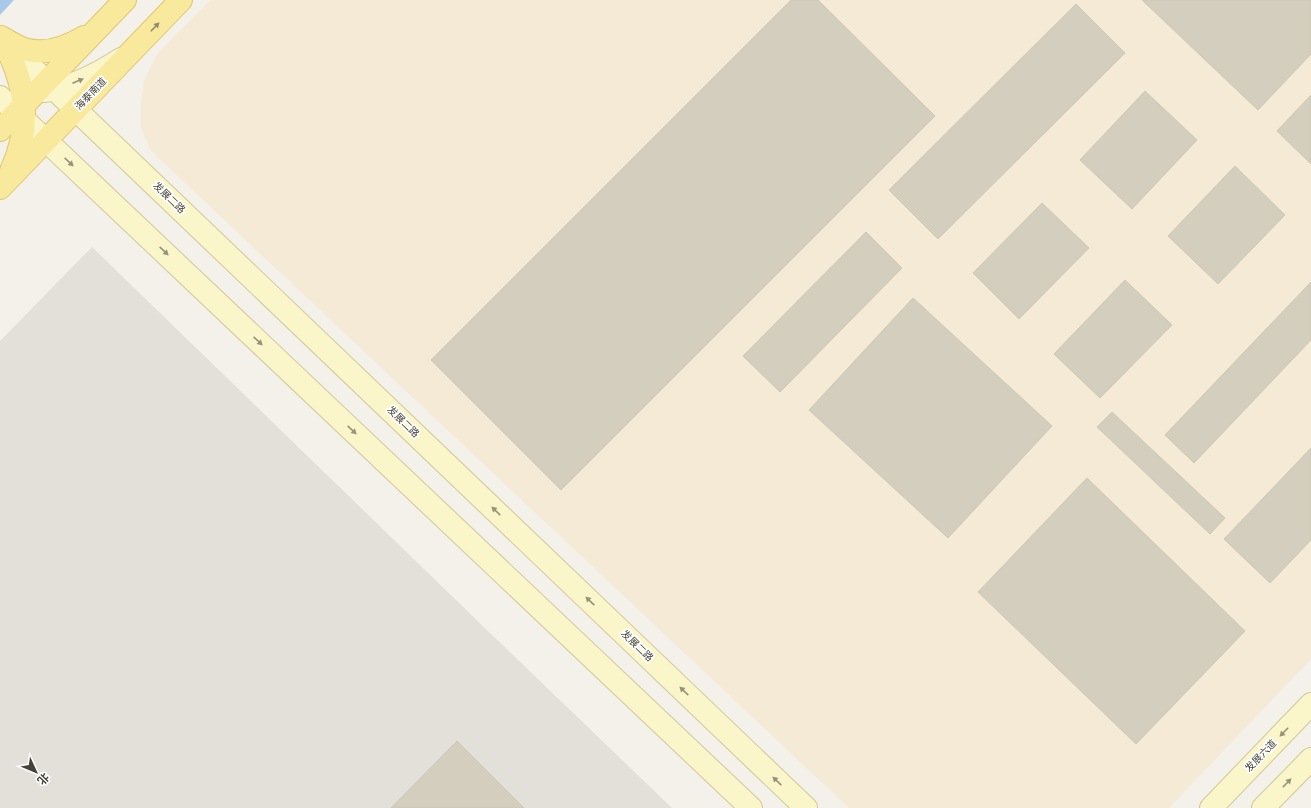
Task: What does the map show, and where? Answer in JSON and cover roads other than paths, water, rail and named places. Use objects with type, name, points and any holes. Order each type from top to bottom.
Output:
[{"type":"main road","points":[[0,130],[32,99],[125,0]]},
{"type":"main road","name":"海泰南道","points":[[1,187],[181,0]]},
{"type":"main road","points":[[0,37],[23,48],[38,51],[53,50],[66,46],[98,28]]},
{"type":"main road","points":[[0,37],[32,99],[19,152],[10,173],[1,187]]},
{"type":"main road","points":[[0,84],[32,99],[92,75],[129,54]]},
{"type":"main road","name":"发展二路","points":[[0,97],[32,99],[76,109],[806,808]]},
{"type":"main road","name":"发展二路","points":[[32,99],[46,140],[751,808]]},
{"type":"main road","name":"发展六道","points":[[1211,808],[1311,704]]},
{"type":"main road","points":[[1263,808],[1311,759]]},
{"type":"water","points":[[0,0],[14,0],[0,15]]}]
